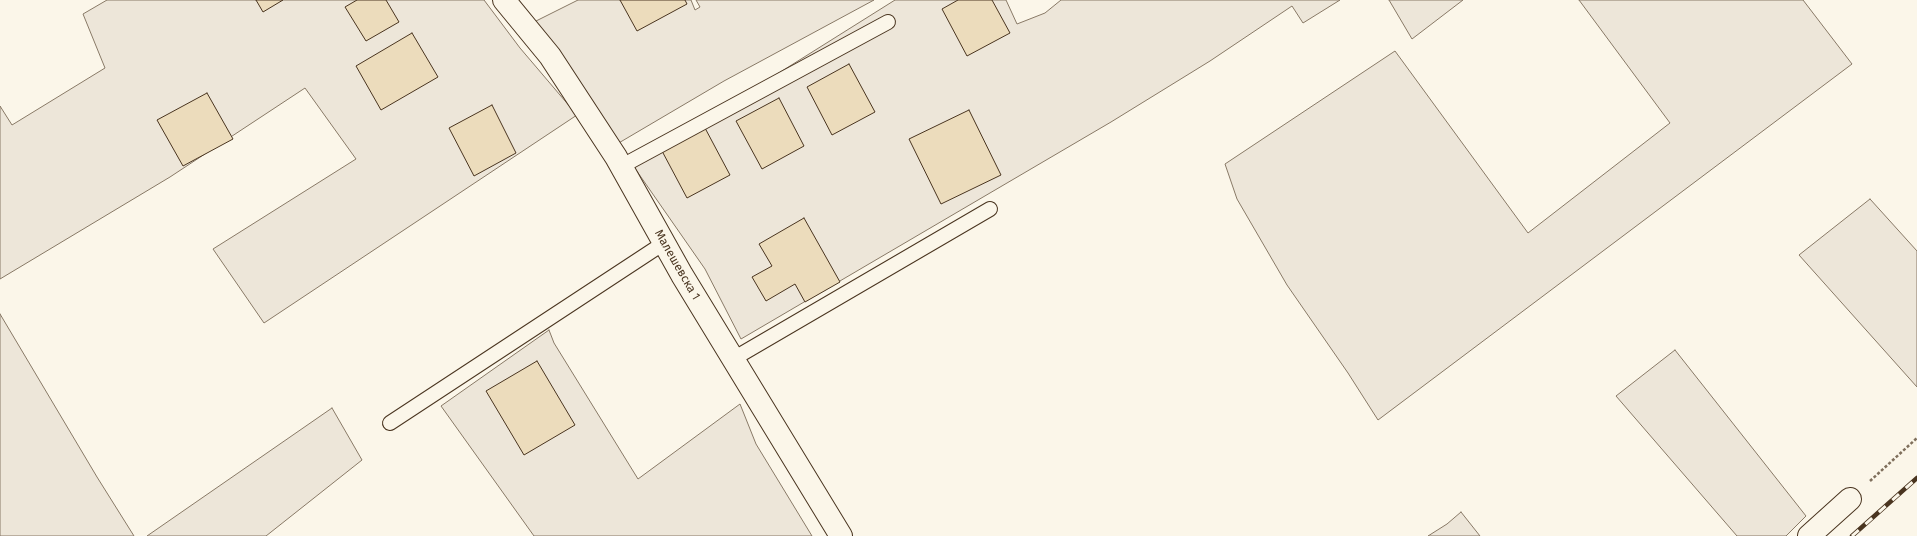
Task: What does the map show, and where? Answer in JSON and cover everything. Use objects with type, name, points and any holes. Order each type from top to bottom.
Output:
[{"type":"street","name":"Малешевска 1","points":[[504,0],[550,56],[622,166],[664,243],[841,536]]},
{"type":"street","points":[[1809,536],[1850,499]]},
{"type":"lane","points":[[622,166],[888,22]]},
{"type":"lane","points":[[733,359],[990,209]]},
{"type":"lane","points":[[390,423],[664,243]]},
{"type":"path","points":[[1850,499],[1917,438]]},
{"type":"shaded area","points":[[107,0],[484,0],[520,48],[577,115],[264,323],[213,249],[356,159],[305,88],[170,177],[0,279],[0,106],[12,125],[105,68],[83,14]]},
{"type":"shaded area","points":[[578,0],[691,0],[695,10],[700,7],[696,0],[874,0],[724,81],[617,144],[532,23]]},
{"type":"shaded area","points":[[895,0],[1006,0],[1017,24],[1045,13],[1061,0],[1340,0],[1303,23],[1292,6],[1210,61],[1111,122],[741,339],[705,269],[627,157],[774,76]]},
{"type":"shaded area","points":[[1389,0],[1463,0],[1412,39]]},
{"type":"shaded area","points":[[1579,0],[1803,0],[1852,64],[1378,420],[1348,373],[1287,285],[1237,199],[1225,164],[1395,51],[1528,233],[1670,123]]},
{"type":"shaded area","points":[[1870,199],[1917,251],[1917,387],[1799,255]]},
{"type":"shaded area","points":[[0,314],[97,477],[134,536],[0,536]]},
{"type":"shaded area","points":[[549,330],[554,343],[638,479],[740,404],[756,444],[812,536],[534,536],[441,406]]},
{"type":"shaded area","points":[[1675,350],[1806,516],[1786,536],[1737,536],[1616,396]]},
{"type":"shaded area","points":[[332,408],[362,460],[266,536],[147,536]]},
{"type":"shaded area","points":[[1461,512],[1480,536],[1428,536],[1447,524]]},
{"type":"building","points":[[256,0],[283,0],[263,12]]},
{"type":"building","points":[[357,0],[386,0],[399,22],[366,41],[345,7]]},
{"type":"building","points":[[620,0],[685,0],[687,4],[637,31]]},
{"type":"building","points":[[958,0],[992,0],[1010,33],[967,56],[942,9]]},
{"type":"building","points":[[412,33],[438,77],[381,110],[356,66]]},
{"type":"building","points":[[849,64],[875,112],[832,135],[807,87]]},
{"type":"building","points":[[207,93],[233,139],[183,166],[157,120]]},
{"type":"building","points":[[779,98],[804,146],[762,169],[736,121]]},
{"type":"building","points":[[492,105],[516,153],[474,176],[449,128]]},
{"type":"building","points":[[969,110],[1001,175],[941,204],[909,139]]},
{"type":"building","points":[[705,128],[730,175],[687,198],[662,151]]},
{"type":"building","points":[[804,218],[840,282],[805,302],[795,284],[766,301],[752,277],[772,266],[759,244]]},
{"type":"building","points":[[537,361],[575,425],[524,455],[486,391]]},
{"type":"railway","points":[[1852,536],[1917,478]]}]
